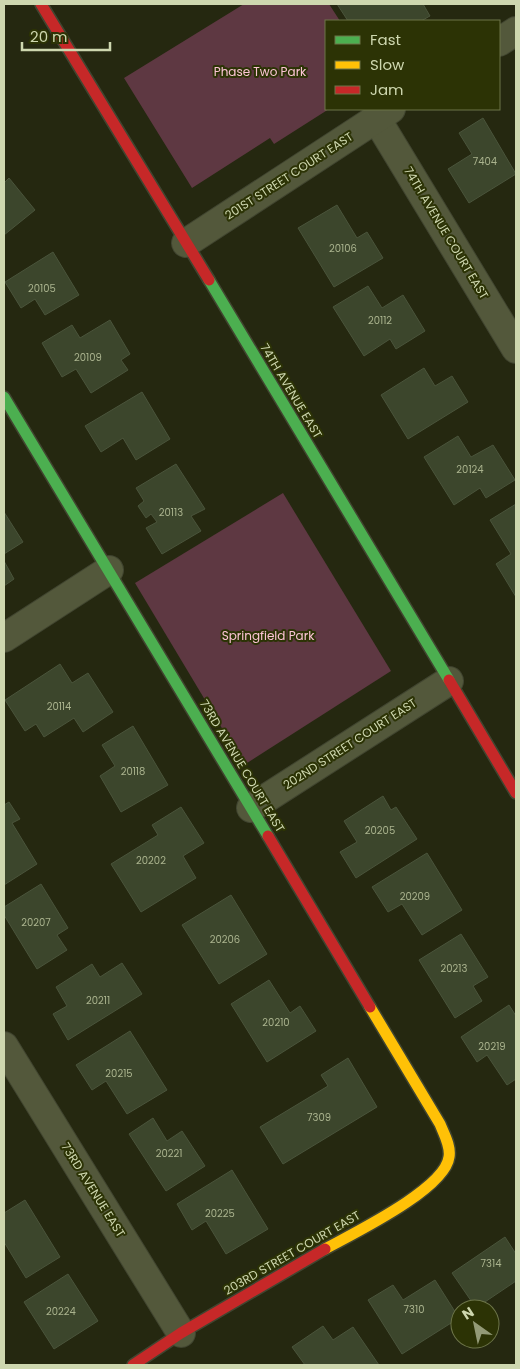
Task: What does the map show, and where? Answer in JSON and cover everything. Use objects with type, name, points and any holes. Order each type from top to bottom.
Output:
[{"type":"street","name":"74TH AVENUE EAST","points":[[41,4],[516,793]]},
{"type":"street","points":[[500,41],[516,31]]},
{"type":"street","name":"201ST STREET COURT EAST","points":[[186,244],[383,113]]},
{"type":"street","name":"74TH AVENUE COURT EAST","points":[[383,113],[516,348]]},
{"type":"street","name":"73RD AVENUE COURT EAST","points":[[4,397],[440,1124],[450,1151]]},
{"type":"street","points":[[4,638],[109,570]]},
{"type":"street","name":"202ND STREET COURT EAST","points":[[251,808],[449,681]]},
{"type":"street","name":"73RD AVENUE EAST","points":[[4,1046],[181,1334]]},
{"type":"street","name":"203RD STREET COURT EAST","points":[[133,1365],[181,1334],[416,1197],[438,1179],[448,1162],[450,1151]]},
{"type":"green space","name":"Phase Two Park","points":[[244,4],[329,4],[339,20],[325,20],[325,110],[327,110],[274,144],[270,138],[192,188],[124,78]]},
{"type":"green space","name":"Springfield Park","points":[[283,493],[391,671],[244,765],[135,583]]},
{"type":"building","points":[[337,4],[423,4],[430,16],[423,20],[347,20]]},
{"type":"building","points":[[483,118],[516,174],[469,203],[448,169],[472,154],[459,133]]},
{"type":"building","points":[[9,178],[35,210],[4,235],[4,183]]},
{"type":"building","points":[[337,205],[357,238],[367,232],[383,258],[334,287],[298,228]]},
{"type":"building","points":[[53,252],[79,295],[45,315],[35,299],[21,308],[5,282]]},
{"type":"building","points":[[368,286],[382,308],[403,295],[425,331],[396,349],[390,339],[364,356],[333,307]]},
{"type":"building","points":[[110,320],[130,354],[121,360],[128,370],[91,393],[76,369],[62,377],[42,343],[72,325],[80,338]]},
{"type":"building","points":[[424,368],[435,386],[452,376],[468,402],[408,439],[381,395]]},
{"type":"building","points":[[142,392],[170,439],[136,460],[123,438],[101,452],[85,426]]},
{"type":"building","points":[[458,436],[471,457],[493,445],[515,480],[486,498],[480,488],[454,505],[424,457]]},
{"type":"building","points":[[176,464],[205,509],[191,516],[201,531],[162,554],[146,528],[157,522],[151,514],[146,518],[138,506],[144,501],[136,488]]},
{"type":"building","points":[[516,504],[516,597],[496,564],[511,554],[490,520]]},
{"type":"building","points":[[4,512],[23,542],[4,554]]},
{"type":"building","points":[[4,561],[14,579],[4,586]]},
{"type":"building","points":[[60,664],[72,683],[88,673],[113,712],[83,732],[74,718],[44,737],[36,724],[25,731],[5,700]]},
{"type":"building","points":[[133,726],[168,785],[121,812],[100,776],[115,766],[102,745]]},
{"type":"building","points":[[383,796],[391,810],[396,807],[417,839],[356,878],[340,852],[357,842],[344,821]]},
{"type":"building","points":[[9,802],[20,819],[12,823],[37,864],[4,885],[4,805]]},
{"type":"building","points":[[181,807],[204,843],[183,856],[196,878],[141,912],[111,864],[158,835],[152,825]]},
{"type":"building","points":[[427,853],[462,910],[422,935],[402,904],[388,912],[372,887]]},
{"type":"building","points":[[41,884],[68,928],[57,935],[67,950],[37,969],[4,915],[4,907]]},
{"type":"building","points":[[231,895],[267,954],[219,984],[182,925]]},
{"type":"building","points":[[461,934],[488,977],[473,986],[482,1001],[455,1018],[419,960]]},
{"type":"building","points":[[122,963],[142,994],[68,1040],[53,1014],[67,1006],[56,987],[92,964],[100,977]]},
{"type":"building","points":[[269,980],[290,1013],[300,1006],[316,1031],[267,1062],[231,1004]]},
{"type":"building","points":[[509,1005],[516,1016],[516,1079],[507,1085],[487,1055],[477,1062],[461,1037]]},
{"type":"building","points":[[130,1031],[167,1090],[127,1114],[106,1081],[92,1090],[76,1065]]},
{"type":"building","points":[[348,1058],[377,1107],[283,1164],[260,1127],[328,1086],[321,1075]]},
{"type":"building","points":[[153,1118],[167,1141],[182,1131],[205,1166],[166,1191],[129,1134]]},
{"type":"building","points":[[232,1170],[268,1229],[226,1254],[206,1221],[192,1230],[177,1204]]},
{"type":"building","points":[[25,1200],[60,1257],[26,1278],[4,1242],[4,1213]]},
{"type":"building","points":[[505,1237],[516,1254],[516,1281],[489,1299],[470,1299],[452,1273]]},
{"type":"building","points":[[68,1274],[98,1321],[54,1349],[24,1302]]},
{"type":"building","points":[[435,1280],[450,1304],[450,1324],[402,1354],[368,1300],[393,1285],[403,1300]]},
{"type":"building","points":[[323,1326],[333,1340],[353,1327],[379,1365],[305,1365],[292,1347]]},
{"type":"traffic: fast","points":[[209,280],[449,680]]},
{"type":"traffic: fast","points":[[4,397],[268,836]]},
{"type":"traffic: slow","points":[[325,1249],[416,1196],[432,1183],[444,1169],[449,1157],[448,1144],[440,1124],[370,1007]]},
{"type":"traffic: jam","points":[[41,4],[209,280]]},
{"type":"traffic: jam","points":[[449,680],[516,793]]},
{"type":"traffic: jam","points":[[268,836],[370,1007]]},
{"type":"traffic: jam","points":[[133,1365],[181,1333],[325,1249]]}]
